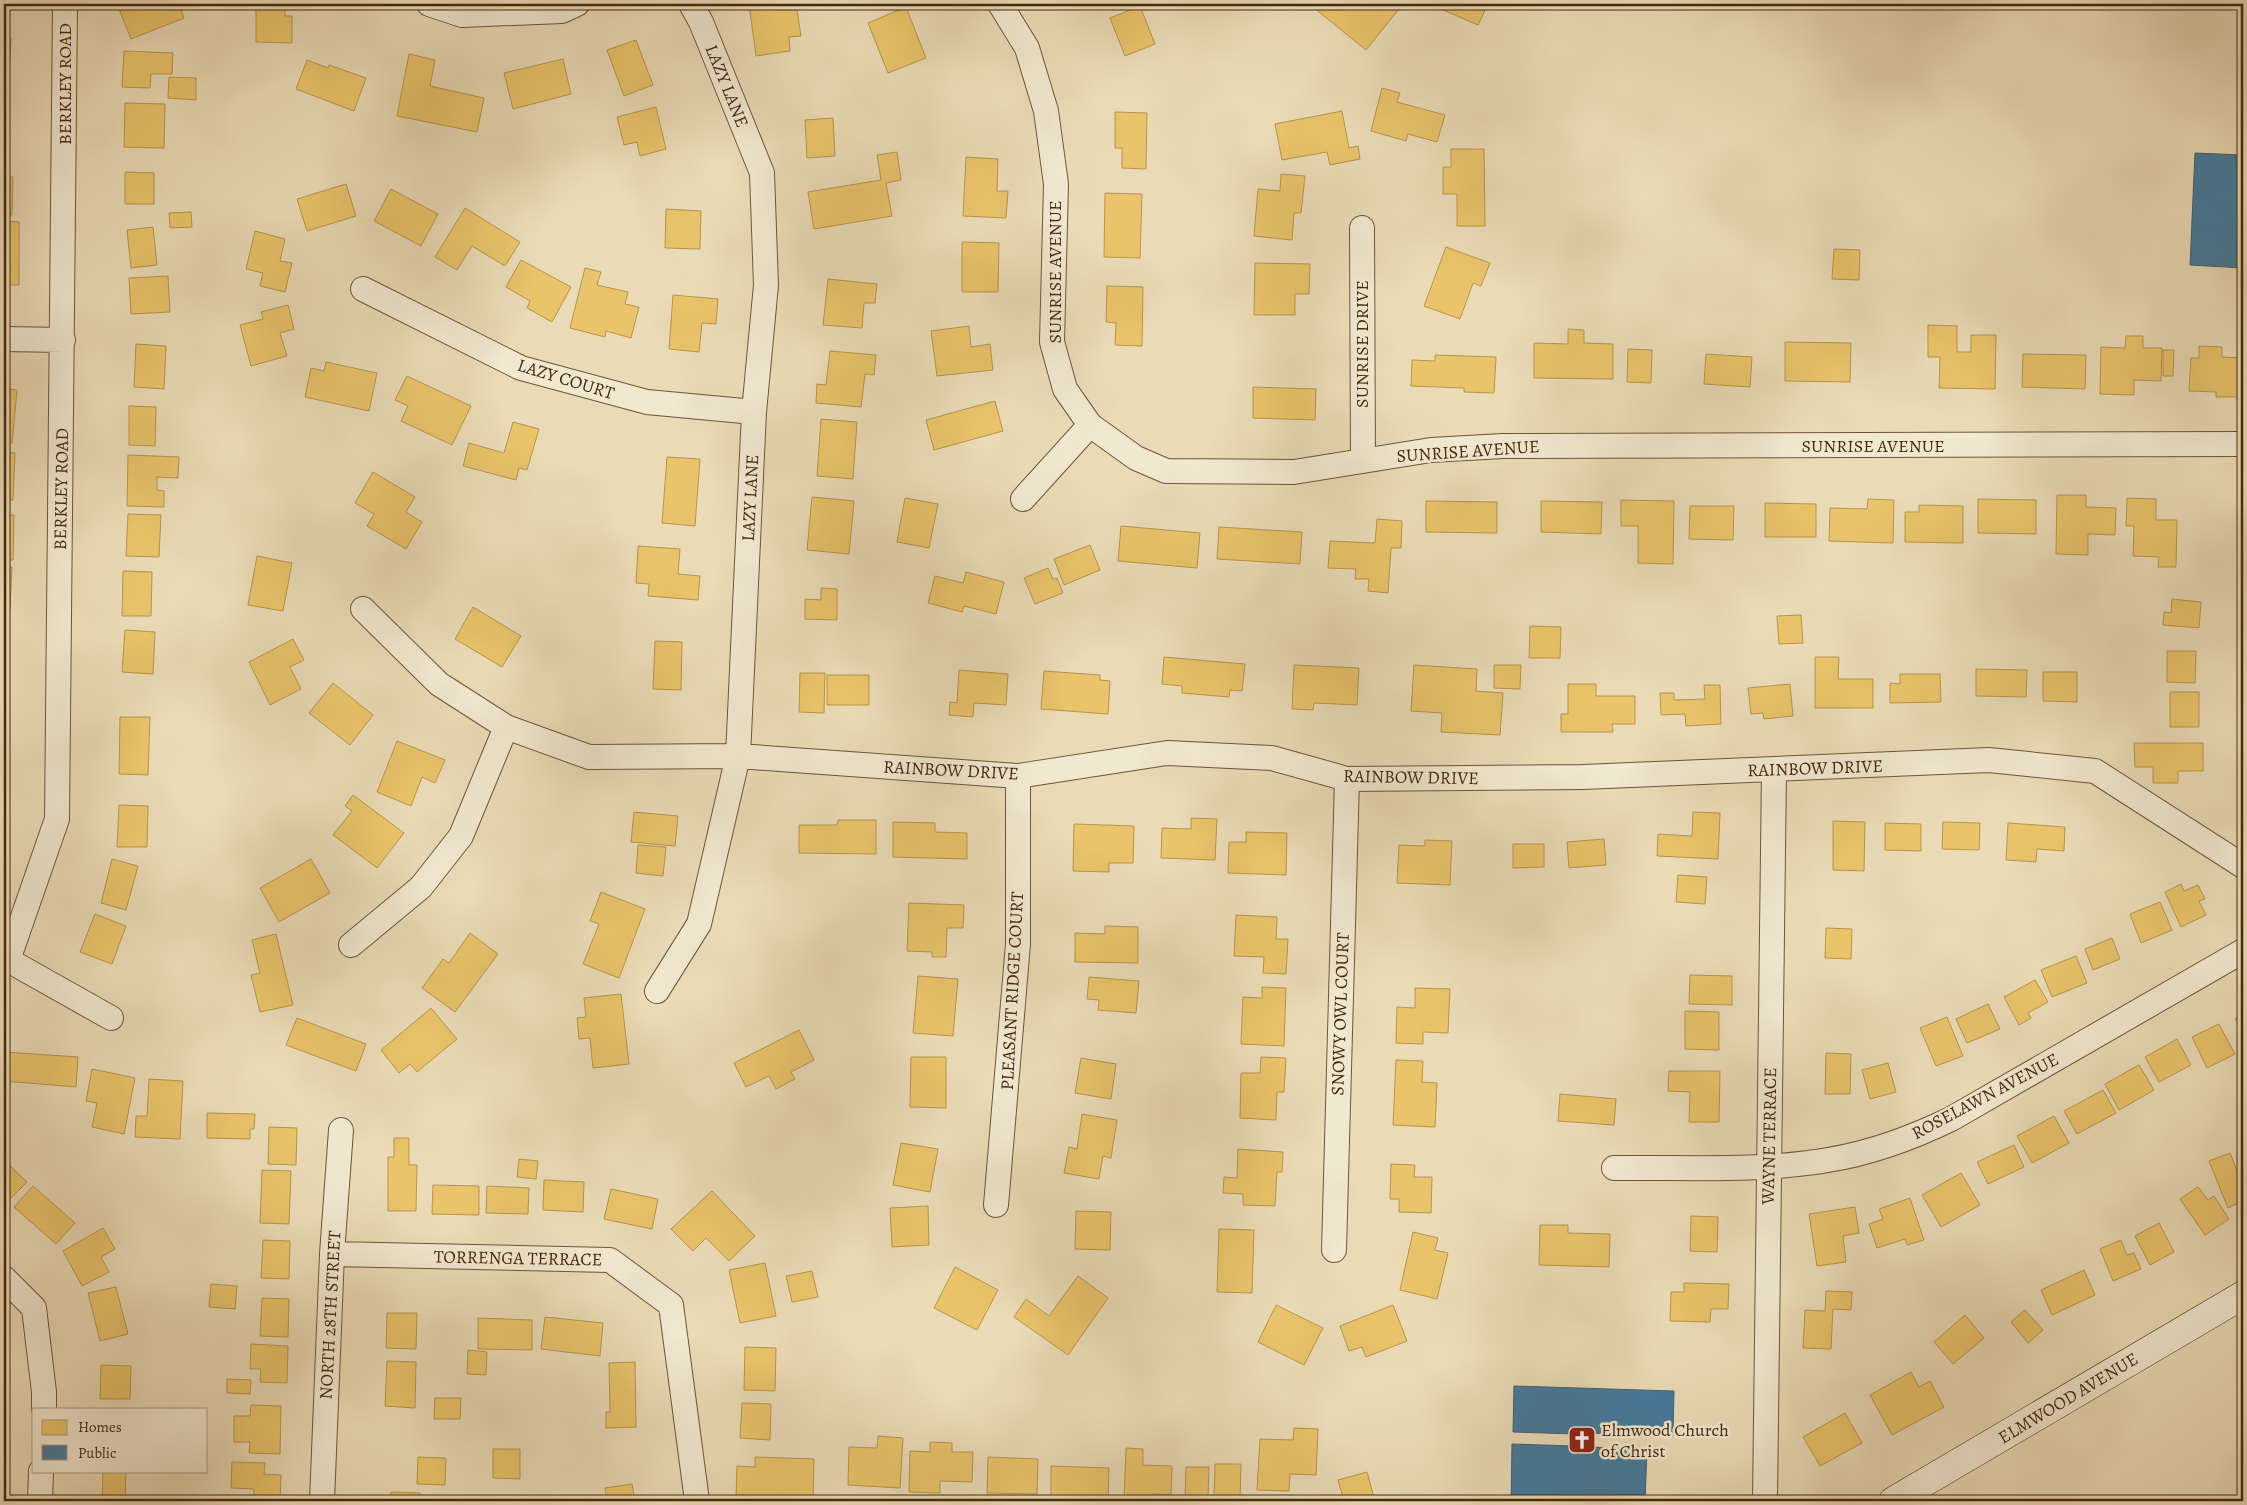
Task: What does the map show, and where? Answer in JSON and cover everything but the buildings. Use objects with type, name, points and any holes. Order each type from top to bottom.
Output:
[{"type":"main road","name":"ELMWOOD AVENUE","points":[[1893,1501],[2243,1295]]},
{"type":"street","name":"BERKLEY ROAD","points":[[6,962],[57,819],[66,4]]},
{"type":"street","points":[[429,4],[462,15],[562,11],[577,4]]},
{"type":"street","name":"LAZY LANE","points":[[657,991],[699,924],[738,756],[754,412],[766,285],[762,173],[701,22],[691,4]]},
{"type":"street","name":"SUNRISE AVENUE","points":[[1000,4],[1027,48],[1046,111],[1056,184],[1052,342],[1065,389],[1090,425],[1136,458],[1166,471],[1294,472],[1431,450],[1504,446],[2243,444]]},
{"type":"street","name":"SUNRISE DRIVE","points":[[1362,228],[1363,460]]},
{"type":"street","name":"LAZY COURT","points":[[362,290],[521,368],[647,402],[754,412]]},
{"type":"street","points":[[4,339],[63,340]]},
{"type":"street","points":[[1023,498],[1090,425]]},
{"type":"street","name":"RAINBOW DRIVE","points":[[364,609],[439,684],[506,728],[589,757],[738,756],[1018,776],[1167,753],[1272,758],[1347,779],[1583,777],[1989,760],[2095,771],[2243,866]]},
{"type":"street","points":[[351,946],[421,887],[461,836],[506,728]]},
{"type":"street","name":"WAYNE TERRACE","points":[[1765,1501],[1774,770]]},
{"type":"street","name":"PLEASANT RIDGE COURT","points":[[996,1205],[1018,944],[1018,776]]},
{"type":"street","name":"SNOWY OWL COURT","points":[[1334,1250],[1347,779]]},
{"type":"street","name":"ROSELAWN AVENUE","points":[[1614,1168],[1769,1166],[1828,1160],[1884,1146],[1922,1133],[1951,1119],[2243,951]]},
{"type":"street","points":[[6,962],[111,1018]]},
{"type":"street","name":"NORTH 28TH STREET","points":[[322,1501],[332,1254],[340,1130]]},
{"type":"street","name":"TORRENGA TERRACE","points":[[332,1254],[610,1260],[671,1305],[697,1501]]},
{"type":"street","points":[[4,1278],[34,1308],[44,1392],[44,1408]]},
{"type":"street","points":[[40,1501],[41,1472]]},
{"type":"place","name":"Elmwood Church of Christ","points":[[1582,1440]]}]
